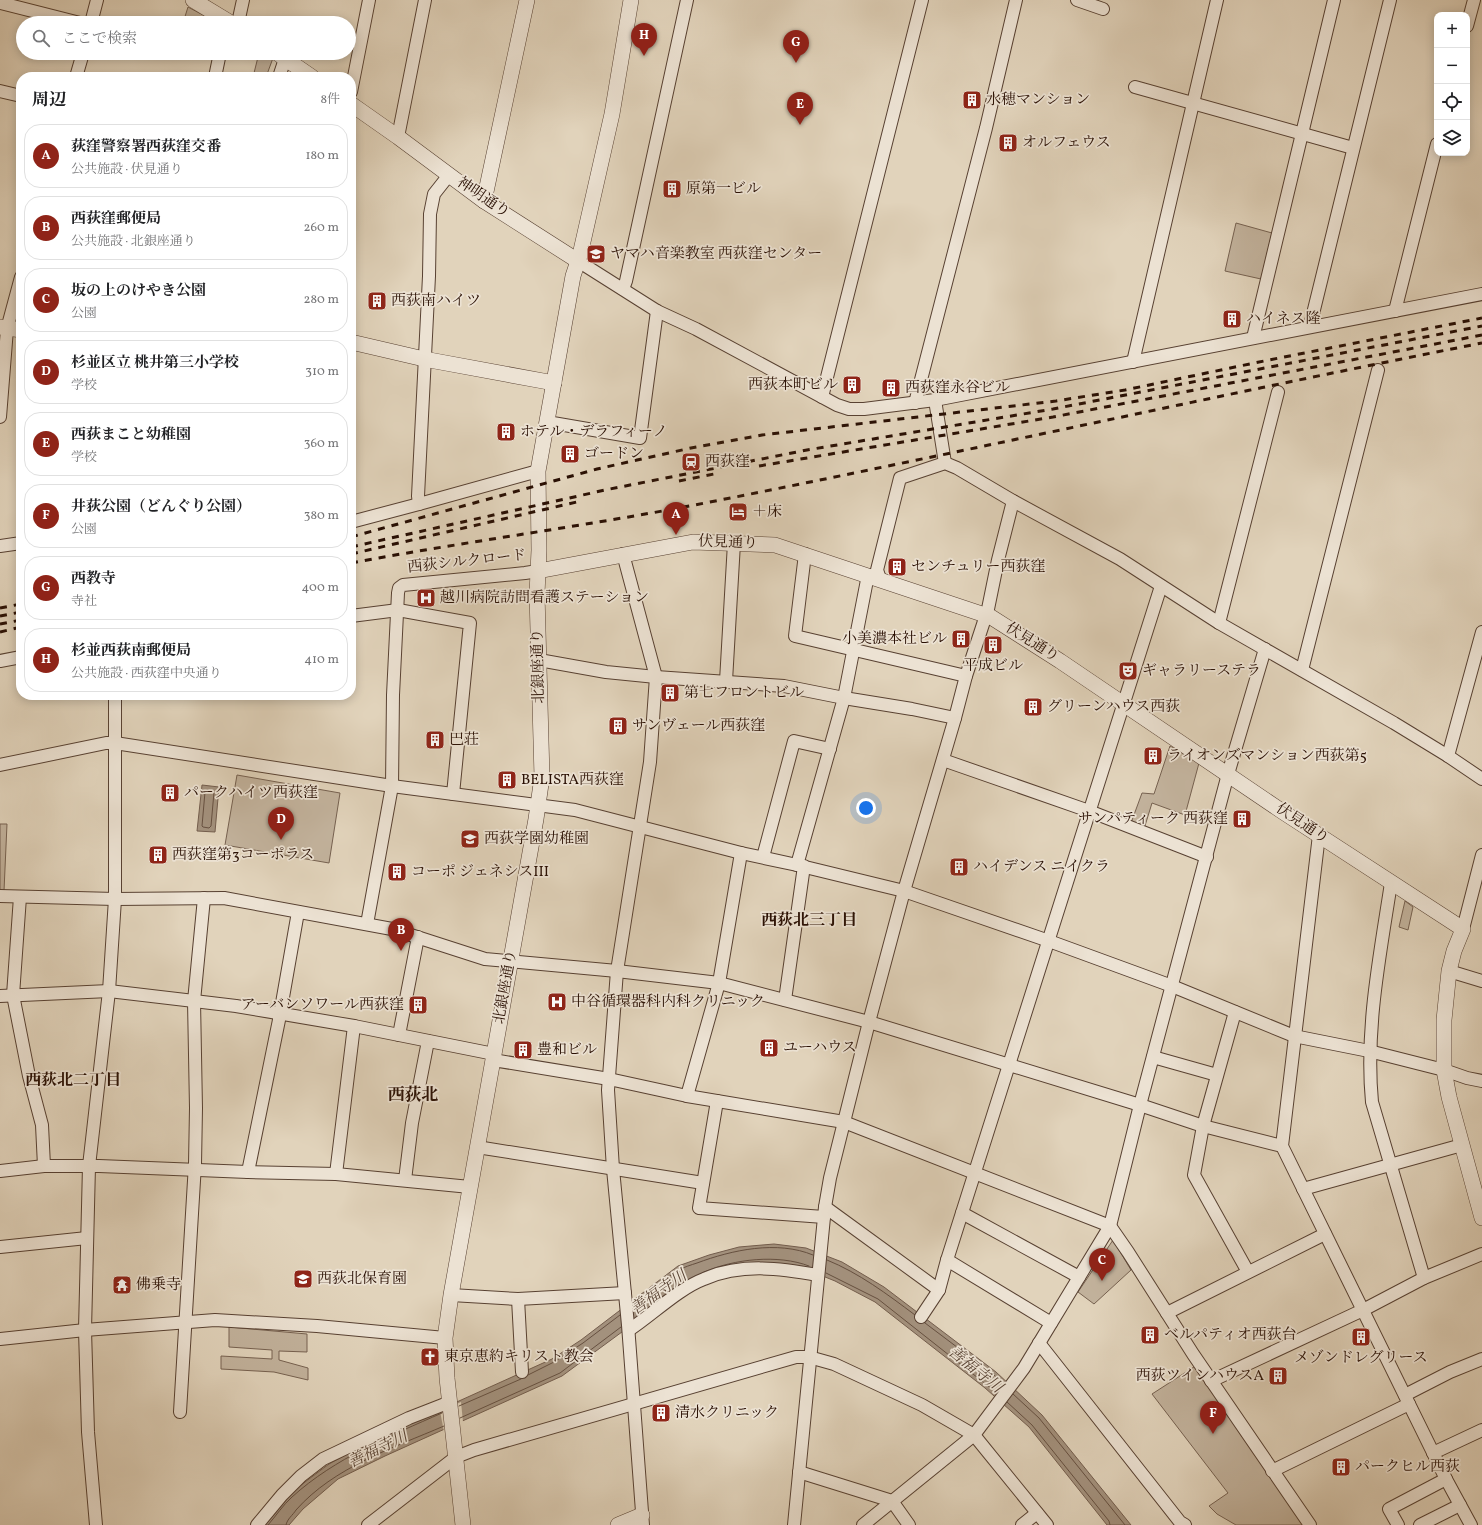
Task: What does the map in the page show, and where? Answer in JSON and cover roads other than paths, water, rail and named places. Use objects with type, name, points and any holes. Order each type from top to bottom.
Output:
[{"type":"street","points":[[93,16],[97,0]]},
{"type":"street","points":[[193,0],[219,16]]},
{"type":"street","points":[[234,16],[242,0]]},
{"type":"street","points":[[355,72],[369,0]]},
{"type":"street","points":[[398,136],[425,0]]},
{"type":"street","points":[[484,201],[527,0]]},
{"type":"street","name":"北銀座通り","points":[[463,1525],[452,1429],[446,1338],[451,1295],[542,777],[539,660],[538,471],[573,276],[580,255],[612,114],[631,0]]},
{"type":"street","points":[[621,288],[626,281],[687,0]]},
{"type":"street","points":[[822,397],[922,0]]},
{"type":"street","points":[[914,403],[980,151],[1016,0]]},
{"type":"street","points":[[1077,0],[1103,9]]},
{"type":"street","points":[[1133,362],[1217,0]]},
{"type":"street","points":[[1252,338],[1334,0]]},
{"type":"street","points":[[1310,326],[1390,0]]},
{"type":"street","points":[[1470,15],[1474,0]]},
{"type":"street","points":[[1,3],[52,16]]},
{"type":"street","points":[[77,72],[81,60]]},
{"type":"street","points":[[216,72],[219,60]]},
{"type":"street","points":[[279,72],[281,60]]},
{"type":"street","points":[[287,60],[305,72]]},
{"type":"street","points":[[1135,87],[1353,148]]},
{"type":"street","points":[[0,91],[16,95]]},
{"type":"street","name":"神明通り","points":[[356,107],[398,136],[484,201],[657,311],[696,329],[837,405],[849,408],[864,409],[935,400],[1310,326],[1482,294]]},
{"type":"street","points":[[1395,311],[1434,156]]},
{"type":"street","points":[[419,504],[418,496],[424,359],[429,276],[430,214],[434,194],[449,175]]},
{"type":"street","points":[[0,417],[9,329],[16,299]]},
{"type":"street","points":[[547,422],[640,438],[657,311]]},
{"type":"street","points":[[356,343],[424,359],[554,383]]},
{"type":"street","points":[[1302,670],[1378,370]]},
{"type":"street","points":[[1219,623],[1278,392]]},
{"type":"street","points":[[935,400],[945,463]]},
{"type":"street","points":[[785,1000],[800,866],[844,698],[854,649],[877,570],[900,478],[945,463],[957,468],[1013,501],[1120,559],[1219,623],[1448,756],[1482,779]]},
{"type":"street","points":[[356,521],[538,471]]},
{"type":"street","points":[[794,1525],[824,1212],[844,1122],[869,1022],[904,891],[966,676],[988,609],[998,560],[1013,501]]},
{"type":"street","name":"伏見通り","points":[[538,570],[693,542],[775,545],[991,617],[1060,661],[1319,835],[1463,929]]},
{"type":"street","points":[[0,546],[16,543]]},
{"type":"street","points":[[726,681],[734,543]]},
{"type":"street","points":[[618,1525],[642,1520],[628,1328],[614,1169],[609,1079],[617,971],[650,762],[656,677],[623,554]]},
{"type":"street","points":[[805,554],[795,636],[966,676]]},
{"type":"street","name":"西荻シルクロード","points":[[398,610],[399,588],[403,585],[525,573],[538,570]]},
{"type":"street","points":[[921,1317],[939,1290],[1008,1065],[1049,941],[1161,586]]},
{"type":"street","points":[[367,924],[392,786],[393,695],[398,610]]},
{"type":"street","points":[[356,615],[398,610],[470,623],[454,794]]},
{"type":"street","points":[[1448,756],[1482,632]]},
{"type":"street","points":[[863,1525],[974,1435],[1024,1368],[1110,1226],[1140,1105],[1228,774],[1265,649]]},
{"type":"street","points":[[0,661],[16,658]]},
{"type":"street","points":[[539,660],[606,672],[784,686],[955,718]]},
{"type":"street","points":[[96,1525],[88,1432],[85,1330],[88,1166],[109,991],[115,899],[115,700]]},
{"type":"street","points":[[763,857],[794,741],[830,749]]},
{"type":"street","points":[[0,765],[106,743],[115,743],[392,786],[575,810],[741,853],[904,891],[1049,941],[1172,986],[1294,1036],[1369,1051],[1482,1081]]},
{"type":"street","points":[[943,760],[1089,811],[1207,857]]},
{"type":"street","points":[[1319,835],[1282,1146],[1446,1479],[1471,1525]]},
{"type":"street","points":[[687,1096],[719,983],[741,853]]},
{"type":"street","points":[[1482,855],[1463,929],[1454,951],[1449,971],[1444,1020],[1444,1070],[1449,1096],[1482,1218]]},
{"type":"street","points":[[1391,882],[1378,967],[1369,1051],[1372,1102],[1424,1278]]},
{"type":"street","points":[[0,896],[115,899],[224,898],[392,929],[485,959],[617,971],[719,983],[869,1022],[1204,1126],[1282,1146]]},
{"type":"street","points":[[20,897],[13,995],[29,1076],[42,1125],[44,1166]]},
{"type":"street","points":[[180,1412],[195,1169],[196,1108],[194,1001],[204,898]]},
{"type":"street","points":[[248,1172],[280,1013],[298,912]]},
{"type":"street","points":[[399,1035],[418,937]]},
{"type":"street","points":[[1449,971],[1482,981]]},
{"type":"street","points":[[0,996],[109,991],[280,1013],[399,1035],[493,1057],[609,1079],[687,1096],[844,1122],[1110,1226],[1211,1381],[1310,1525]]},
{"type":"street","points":[[1235,1012],[1204,1126],[1194,1175],[1248,1272]]},
{"type":"street","points":[[336,1174],[354,1026]]},
{"type":"street","points":[[405,1180],[412,1123],[428,1041]]},
{"type":"street","points":[[1153,1057],[1217,1076]]},
{"type":"street","points":[[717,1101],[699,1208],[824,1212],[939,1290]]},
{"type":"street","points":[[1303,1189],[1462,1145]]},
{"type":"street","points":[[477,1147],[703,1183]]},
{"type":"street","points":[[0,1171],[44,1166],[195,1169],[336,1174],[470,1187]]},
{"type":"street","points":[[962,1214],[1079,1277]]},
{"type":"street","points":[[1167,1313],[1325,1234]]},
{"type":"street","points":[[0,1247],[87,1238]]},
{"type":"street","points":[[1211,1381],[1363,1310],[1424,1278],[1482,1254]]},
{"type":"street","points":[[947,1260],[1051,1323]]},
{"type":"street","points":[[628,1328],[703,1279],[721,1272],[746,1268],[818,1273]]},
{"type":"street","points":[[451,1295],[518,1299],[625,1292]]},
{"type":"street","points":[[518,1299],[522,1372]]},
{"type":"street","points":[[0,1340],[85,1330],[215,1320],[317,1326],[446,1338]]},
{"type":"street","points":[[1039,1343],[1180,1522],[1184,1525]]},
{"type":"street","points":[[368,1525],[456,1457],[474,1450],[796,1357],[809,1357],[834,1364],[922,1405],[974,1435],[1047,1525]]},
{"type":"street","points":[[1272,1470],[1407,1400],[1450,1372],[1482,1359]]},
{"type":"street","points":[[257,1525],[282,1495],[301,1476],[324,1459],[409,1418],[450,1403]]},
{"type":"street","points":[[1434,1453],[1482,1430]]},
{"type":"street","points":[[799,1472],[892,1501],[909,1525]]},
{"type":"street","points":[[1398,1525],[1389,1509],[1446,1479]]},
{"type":"street","points":[[1420,1525],[1460,1505]]},
{"type":"street","points":[[1022,1525],[1037,1513]]},
{"type":"water","points":[[202,785],[219,787],[215,832],[197,831]]},
{"type":"water","name":"善福寺川","points":[[774,1244],[806,1248],[842,1262],[884,1287],[996,1372],[1042,1415],[1131,1525],[1107,1525],[1029,1427],[985,1388],[875,1302],[835,1281],[803,1268],[772,1263],[690,1282],[562,1376],[385,1456],[338,1479],[303,1509],[289,1525],[263,1525],[289,1494],[329,1464],[377,1438],[552,1359],[581,1340],[678,1266],[709,1255],[739,1247]]},
{"type":"railway","points":[[356,536],[597,469],[691,448],[762,435],[1056,401],[1125,390],[1482,318]]},
{"type":"railway","points":[[356,546],[605,490],[807,450],[1053,409],[1482,326]]},
{"type":"railway","points":[[759,466],[1053,417],[1482,335]]},
{"type":"railway","points":[[356,562],[705,503],[1482,343]]},
{"type":"railway","points":[[679,481],[714,474]]},
{"type":"railway","points":[[356,553],[581,501]]},
{"type":"railway","points":[[0,608],[16,605]]},
{"type":"railway","points":[[0,616],[16,613]]},
{"type":"railway","points":[[0,624],[16,621]]},
{"type":"railway","points":[[0,632],[16,628]]},
{"type":"place","name":"杉並西荻南郵便局","points":[[644,56]]},
{"type":"place","name":"西教寺","points":[[796,63]]},
{"type":"place","name":"水穂マンション","points":[[972,100]]},
{"type":"place","name":"西荻まこと幼稚園","points":[[800,125]]},
{"type":"place","name":"オルフェウス","points":[[1008,143]]},
{"type":"place","name":"原第一ビル","points":[[672,189]]},
{"type":"place","name":"ヤマハ音楽教室 西荻窪センター","points":[[596,254]]},
{"type":"place","name":"西荻南ハイツ","points":[[377,301]]},
{"type":"place","name":"ハイネス隆","points":[[1232,319]]},
{"type":"place","name":"西荻本町ビル","points":[[852,385]]},
{"type":"place","name":"西荻窪永谷ビル","points":[[891,388]]},
{"type":"place","name":"ホテル・デラフィーノ","points":[[506,432]]},
{"type":"place","name":"ゴードン","points":[[570,454]]},
{"type":"place","name":"西荻窪","points":[[691,462]]},
{"type":"place","name":"＋床","points":[[738,512]]},
{"type":"place","name":"荻窪警察署西荻窪交番","points":[[676,535]]},
{"type":"place","name":"センチュリー西荻窪","points":[[897,567]]},
{"type":"place","name":"越川病院訪問看護ステーション","points":[[426,598]]},
{"type":"place","name":"小美濃本社ビル","points":[[961,639]]},
{"type":"place","name":"平成ビル","points":[[993,645]]},
{"type":"place","name":"ギャラリーステラ","points":[[1128,671]]},
{"type":"place","name":"第七フロントビル","points":[[670,693]]},
{"type":"place","name":"グリーンハウス西荻","points":[[1033,707]]},
{"type":"place","name":"サンヴェール西荻窪","points":[[618,726]]},
{"type":"place","name":"巴荘","points":[[435,740]]},
{"type":"place","name":"ライオンズマンション西荻第5","points":[[1153,756]]},
{"type":"place","name":"BELISTA西荻窪","points":[[507,780]]},
{"type":"place","name":"パークハイツ西荻窪","points":[[170,793]]},
{"type":"place","name":"サンパティーク 西荻窪","points":[[1242,819]]},
{"type":"place","name":"西荻学園幼稚園","points":[[470,839]]},
{"type":"place","name":"杉並区立 桃井第三小学校","points":[[281,840]]},
{"type":"place","name":"西荻窪第3コーポラス","points":[[158,855]]},
{"type":"place","name":"ハイデンス ニイクラ","points":[[959,867]]},
{"type":"place","name":"コーポ ジェネシスIII","points":[[397,872]]},
{"type":"place","name":"西荻窪郵便局","points":[[401,951]]},
{"type":"place","name":"中谷循環器科内科クリニック","points":[[557,1002]]},
{"type":"place","name":"アーバンソワール西荻窪","points":[[418,1005]]},
{"type":"place","name":"ユーハウス","points":[[769,1048]]},
{"type":"place","name":"豊和ビル","points":[[523,1050]]},
{"type":"place","name":"西荻北保育園","points":[[303,1279]]},
{"type":"place","name":"坂の上のけやき公園","points":[[1102,1281]]},
{"type":"place","name":"佛乗寺","points":[[122,1285]]},
{"type":"place","name":"ベルパティオ西荻台","points":[[1150,1335]]},
{"type":"place","name":"メゾンドレグリース","points":[[1361,1337]]},
{"type":"place","name":"東京恵約キリスト教会","points":[[430,1357]]},
{"type":"place","name":"西荻ツインハウスA","points":[[1278,1376]]},
{"type":"place","name":"清水クリニック","points":[[661,1413]]},
{"type":"place","name":"井荻公園（どんぐり公園）","points":[[1213,1434]]},
{"type":"place","name":"パークヒル西荻","points":[[1341,1467]]},
{"type":"district","name":"西荻北三丁目","points":[[809,921]]},
{"type":"district","name":"西荻北二丁目","points":[[73,1081]]},
{"type":"district","name":"西荻北","points":[[413,1095]]}]
